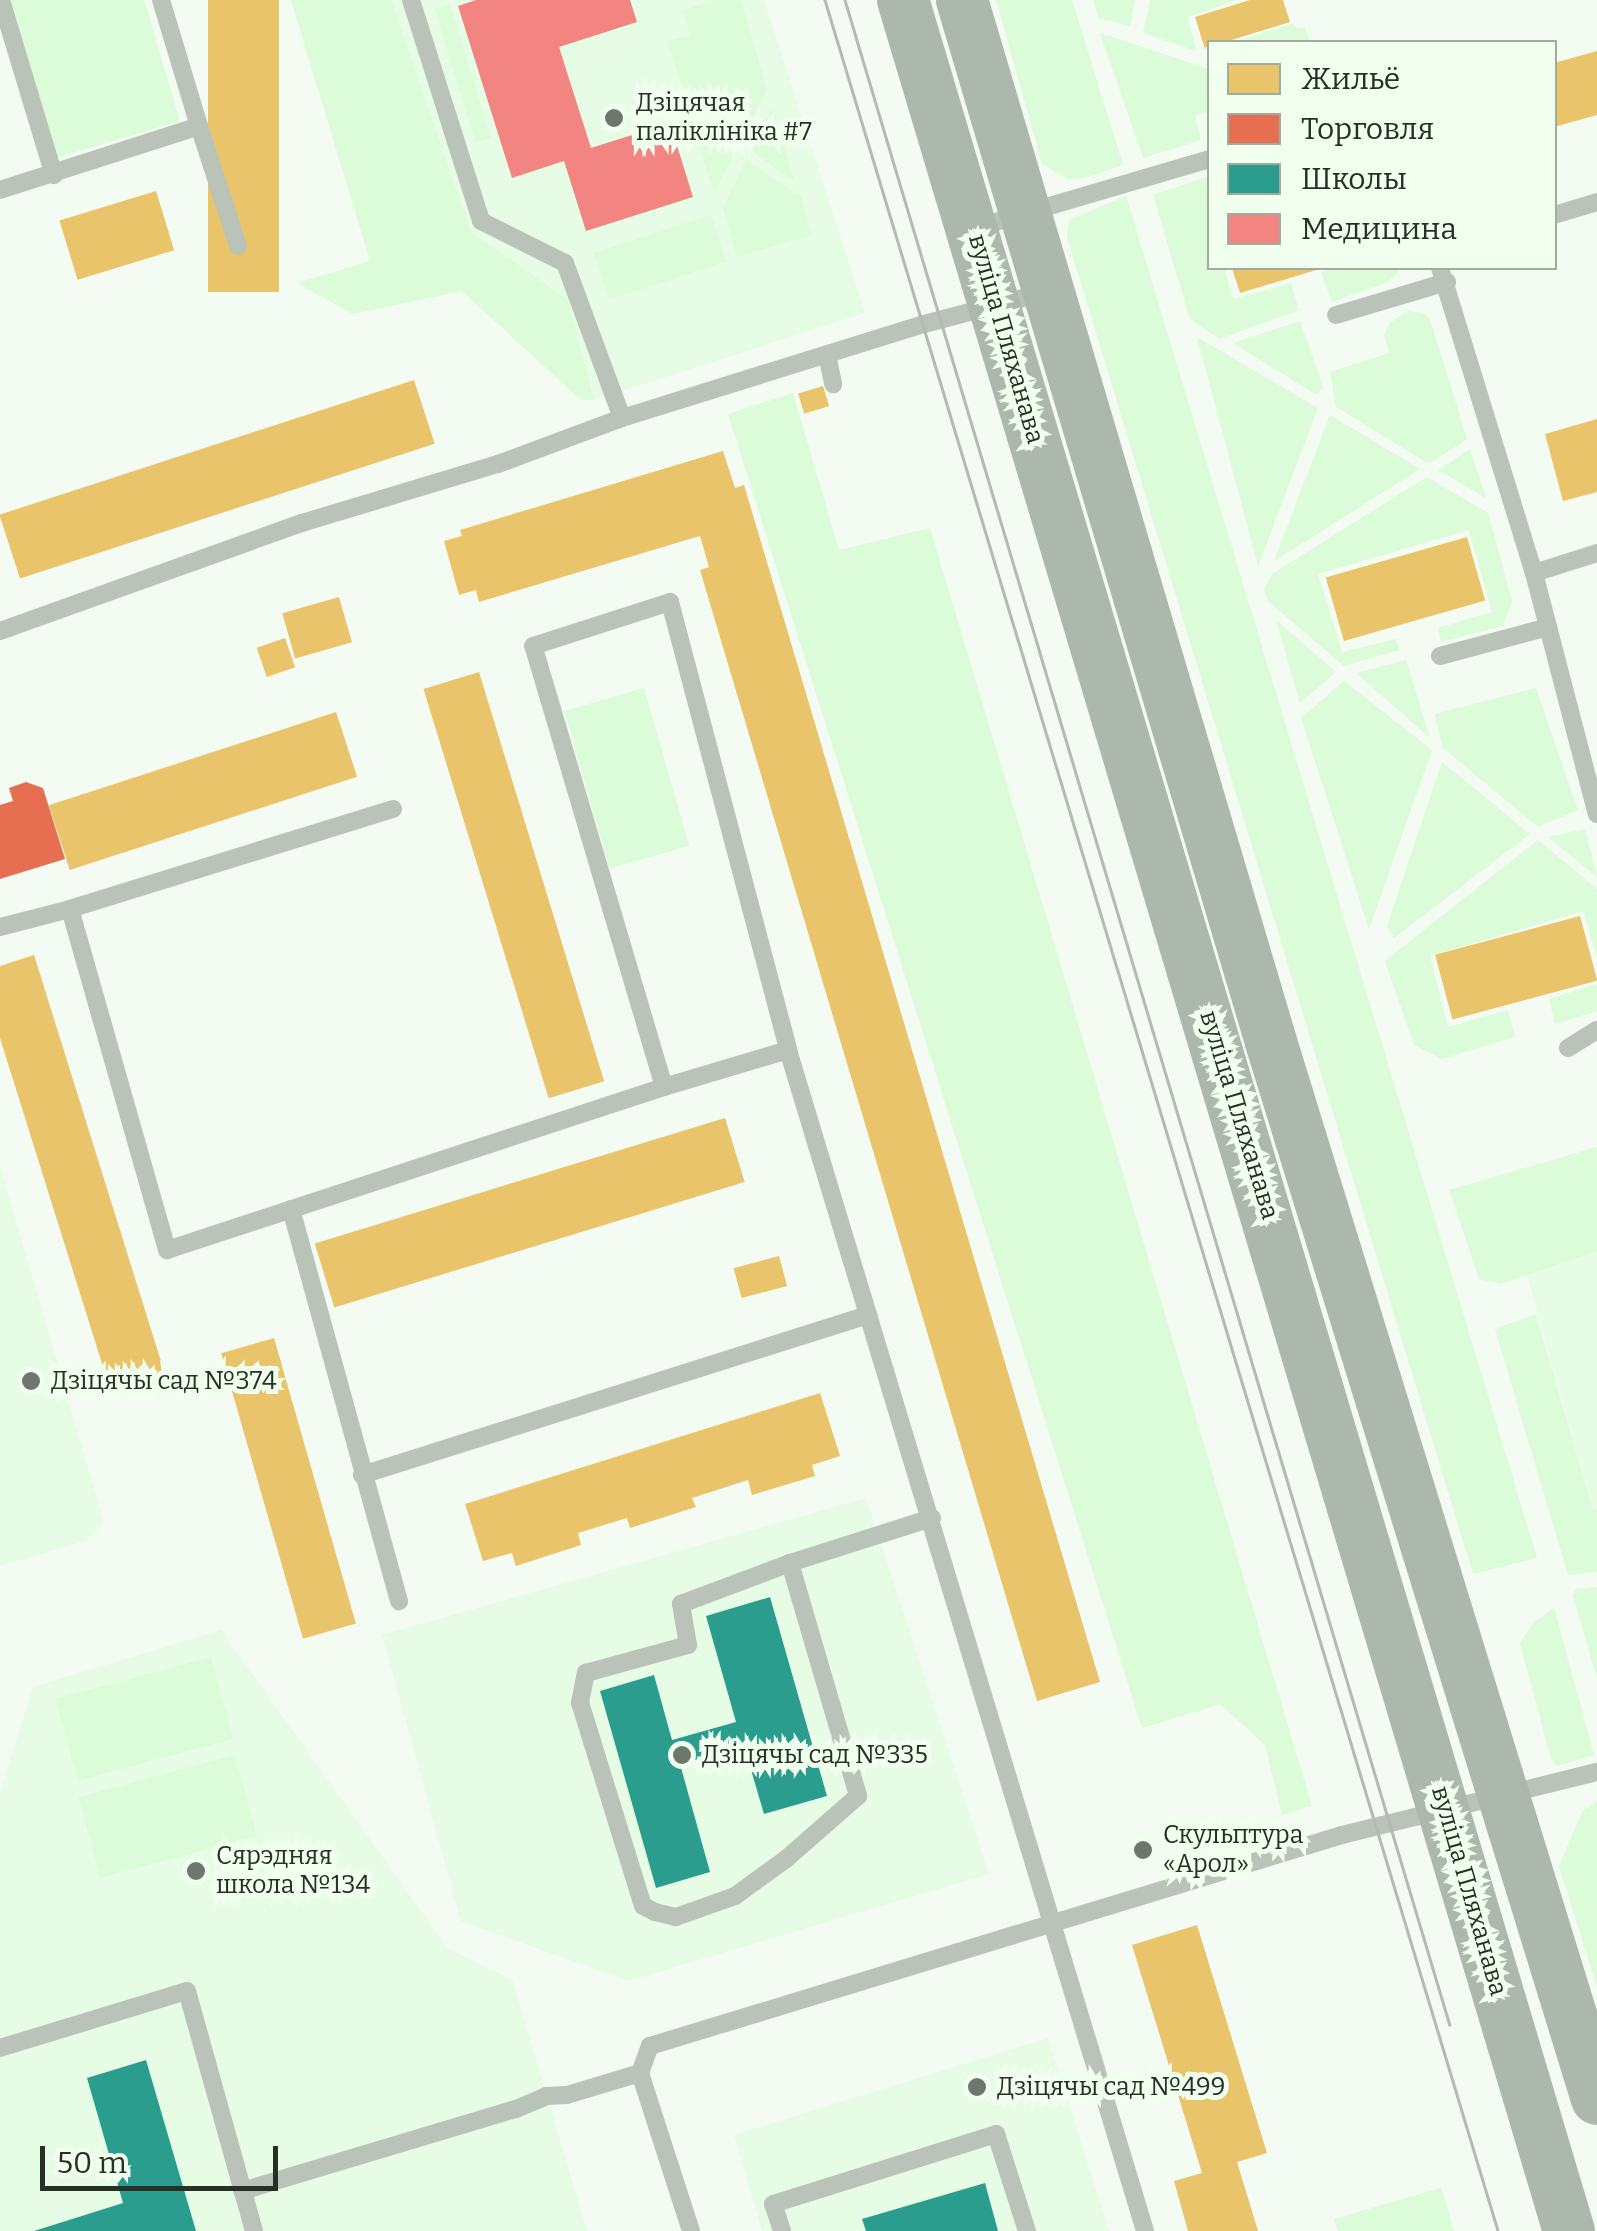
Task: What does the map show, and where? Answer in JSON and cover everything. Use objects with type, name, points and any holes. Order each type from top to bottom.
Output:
[{"type":"main road","name":"вуліца Пляханава","points":[[904,0],[1569,2231]]},
{"type":"main road","name":"вуліца Пляханава","points":[[962,0],[1271,1042],[1507,1795],[1597,2099]]},
{"type":"main road","points":[[1222,1058],[1271,1042]]},
{"type":"lane","points":[[1,0],[54,175]]},
{"type":"lane","points":[[161,0],[238,246]]},
{"type":"lane","points":[[411,0],[481,222],[566,263],[622,418]]},
{"type":"lane","points":[[0,190],[199,126]]},
{"type":"lane","points":[[974,228],[1207,159]]},
{"type":"lane","points":[[1557,214],[1597,202]]},
{"type":"lane","points":[[1336,315],[1444,275],[1534,573],[1597,814]]},
{"type":"lane","points":[[0,631],[285,530],[498,464],[622,418],[1049,292]]},
{"type":"lane","points":[[827,355],[833,384]]},
{"type":"lane","points":[[1534,573],[1597,554]]},
{"type":"lane","points":[[664,1087],[533,646],[670,602],[788,1050],[1145,2231]]},
{"type":"lane","points":[[1440,656],[1548,627]]},
{"type":"lane","points":[[0,927],[393,809]]},
{"type":"lane","points":[[70,909],[167,1250],[788,1050]]},
{"type":"lane","points":[[1568,1048],[1597,1030]]},
{"type":"lane","points":[[291,1210],[399,1600]]},
{"type":"lane","points":[[362,1474],[868,1315]]},
{"type":"lane","points":[[790,1563],[858,1796],[735,1896],[676,1918],[655,1912],[643,1906],[580,1703],[586,1673],[688,1645],[681,1604],[790,1563],[932,1518]]},
{"type":"lane","points":[[691,2231],[640,2073],[650,2046],[1342,1835],[1597,1772]]},
{"type":"lane","points":[[0,2048],[187,1991],[254,2231]]},
{"type":"lane","points":[[242,2191],[546,2096],[567,2095],[640,2073]]},
{"type":"lane","points":[[782,2231],[774,2204],[996,2134],[1027,2231]]},
{"type":"shaded area","points":[[9,0],[144,0],[180,121],[56,158]]},
{"type":"shaded area","points":[[291,0],[391,0],[471,232],[567,299],[594,400],[581,400],[462,291],[353,314],[297,283],[370,261]]},
{"type":"shaded area","name":"Дзіцячая паліклініка #7","points":[[387,0],[764,0],[865,313],[594,400],[566,308],[465,235]]},
{"type":"shaded area","points":[[716,0],[741,0],[767,90],[739,143],[690,116],[668,41],[690,35],[683,10]]},
{"type":"shaded area","points":[[996,0],[1072,0],[1123,165],[1085,178],[1067,179],[1042,164]]},
{"type":"shaded area","points":[[1093,0],[1135,0],[1130,26],[1099,18]]},
{"type":"shaded area","points":[[1150,0],[1237,0],[1188,17],[1196,51],[1143,33]]},
{"type":"shaded area","points":[[450,4],[491,138],[476,143],[435,9]]},
{"type":"shaded area","points":[[1294,23],[1296,28],[1305,28],[1309,40],[1241,40]]},
{"type":"shaded area","points":[[1100,33],[1207,68],[1207,112],[1195,116],[1201,140],[1143,158]]},
{"type":"shaded area","points":[[772,107],[795,182],[752,151]]},
{"type":"shaded area","points":[[695,133],[734,154],[714,193]]},
{"type":"shaded area","points":[[746,160],[801,197],[812,235],[737,257],[723,208]]},
{"type":"shaded area","points":[[1207,177],[1207,270],[1225,270],[1233,299],[1291,283],[1299,310],[1219,339],[1190,319],[1153,195]]},
{"type":"shaded area","points":[[1126,196],[1537,1558],[1473,1574],[1067,237],[1069,220]]},
{"type":"shaded area","points":[[711,215],[726,262],[609,300],[594,253]]},
{"type":"shaded area","points":[[1400,270],[1388,282],[1332,302],[1321,272]]},
{"type":"shaded area","points":[[1407,311],[1423,313],[1430,319],[1467,439],[1429,464],[1336,407],[1330,372],[1389,353],[1384,335],[1390,323]]},
{"type":"shaded area","points":[[1300,321],[1323,387],[1317,395],[1233,343]]},
{"type":"shaded area","points":[[1197,337],[1318,408],[1258,566]]},
{"type":"shaded area","points":[[793,393],[839,550],[930,528],[1312,1806],[1282,1815],[1265,1745],[1220,1704],[1142,1728],[728,414]]},
{"type":"shaded area","points":[[1330,415],[1420,469],[1274,561]]},
{"type":"shaded area","points":[[1470,449],[1486,498],[1438,470]]},
{"type":"shaded area","points":[[1427,477],[1488,513],[1512,601],[1503,626],[1441,642],[1438,628],[1492,612],[1469,530],[1318,574],[1342,652],[1396,639],[1399,650],[1344,666],[1268,601],[1264,589],[1272,574]]},
{"type":"shaded area","points":[[1276,620],[1336,672],[1300,703]]},
{"type":"shaded area","points":[[1406,660],[1430,738],[1356,673]]},
{"type":"shaded area","points":[[1344,681],[1432,750],[1369,929],[1301,718]]},
{"type":"shaded area","points":[[644,688],[689,846],[609,869],[564,711]]},
{"type":"shaded area","points":[[1536,688],[1578,810],[1538,827],[1442,747],[1435,714]]},
{"type":"shaded area","points":[[1442,762],[1530,834],[1394,938],[1387,926]]},
{"type":"shaded area","points":[[1585,829],[1597,875],[1597,877],[1548,837]]},
{"type":"shaded area","points":[[1538,840],[1597,889],[1597,957],[1583,911],[1430,956],[1448,1027],[1508,1010],[1515,1037],[1442,1059],[1414,1045],[1385,961]]},
{"type":"shaded area","points":[[1597,984],[1597,1011],[1555,1024],[1549,999]]},
{"type":"shaded area","points":[[1597,1147],[1597,1251],[1501,1284],[1479,1279],[1449,1190]]},
{"type":"shaded area","name":"Дзіцячы сад №374","points":[[0,1166],[104,1523],[85,1541],[0,1566]]},
{"type":"shaded area","points":[[1597,1166],[1597,1509],[1593,1510],[1527,1275]]},
{"type":"shaded area","points":[[1536,1314],[1593,1510],[1597,1509],[1597,1572],[1568,1575],[1495,1329]]},
{"type":"shaded area","name":"Дзіцячы сад №335","points":[[866,1498],[989,1874],[628,1981],[461,1921],[382,1635]]},
{"type":"shaded area","points":[[1597,1587],[1597,1678],[1573,1596],[1576,1589]]},
{"type":"shaded area","points":[[1554,1608],[1594,1755],[1557,1766],[1551,1759],[1520,1643],[1533,1623]]},
{"type":"shaded area","name":"Сярэдняя школа №134","points":[[221,1630],[448,1949],[512,1979],[587,2231],[0,2231],[0,1793],[33,1687]]},
{"type":"shaded area","points":[[211,1657],[233,1739],[77,1781],[55,1699]]},
{"type":"shaded area","points":[[235,1755],[257,1836],[100,1878],[79,1797]]},
{"type":"shaded area","points":[[1597,1801],[1597,1987],[1559,1866],[1582,1812]]},
{"type":"shaded area","name":"Дзіцячы сад №499","points":[[1048,2038],[1109,2231],[762,2231],[734,2135]]},
{"type":"shaded area","points":[[1441,2188],[1454,2231],[1338,2231],[1334,2219]]},
{"type":"building: Жильё","points":[[208,0],[279,0],[279,292],[208,292]]},
{"type":"building: Жильё","points":[[1250,0],[1283,0],[1290,22],[1232,40],[1207,40],[1205,49],[1195,17]]},
{"type":"building: Жильё","points":[[1597,51],[1597,115],[1557,126],[1557,62]]},
{"type":"building: Жильё","points":[[156,191],[174,250],[78,280],[59,221]]},
{"type":"building: Жильё","points":[[1233,270],[1316,270],[1240,293]]},
{"type":"building: Жильё","points":[[414,380],[435,444],[20,578],[0,515]]},
{"type":"building: Жильё","points":[[823,386],[829,406],[804,414],[798,394]]},
{"type":"building: Жильё","points":[[1597,419],[1597,492],[1563,501],[1545,434]]},
{"type":"building: Жильё","points":[[723,451],[735,488],[744,485],[1100,1682],[1037,1701],[700,570],[709,567],[700,536],[479,602],[476,590],[459,595],[444,541],[462,536],[460,530]]},
{"type":"building: Жильё","points":[[1467,537],[1485,600],[1344,641],[1326,578]]},
{"type":"building: Жильё","points":[[339,597],[352,642],[295,658],[282,613]]},
{"type":"building: Жильё","points":[[285,638],[295,667],[267,677],[257,648]]},
{"type":"building: Жильё","points":[[479,672],[604,1081],[549,1098],[424,689]]},
{"type":"building: Жильё","points":[[336,712],[357,777],[70,870],[49,805]]},
{"type":"building: Жильё","points":[[1580,916],[1597,981],[1452,1020],[1435,955]]},
{"type":"building: Жильё","points":[[34,955],[164,1371],[110,1389],[0,1038],[0,966]]},
{"type":"building: Жильё","points":[[725,1118],[745,1182],[334,1307],[315,1243]]},
{"type":"building: Жильё","points":[[779,1256],[787,1286],[742,1298],[734,1268]]},
{"type":"building: Жильё","points":[[274,1338],[356,1623],[303,1639],[221,1353]]},
{"type":"building: Жильё","points":[[820,1393],[840,1456],[812,1465],[815,1476],[752,1495],[748,1480],[692,1498],[696,1507],[630,1528],[627,1518],[578,1533],[581,1545],[516,1566],[512,1553],[483,1561],[465,1504]]},
{"type":"building: Жильё","points":[[1197,1925],[1267,2153],[1237,2162],[1258,2231],[1188,2231],[1174,2181],[1202,2173],[1132,1945]]},
{"type":"building: Торговля","points":[[26,782],[43,788],[65,859],[0,879],[0,805],[13,801],[9,788]]},
{"type":"building: Школы","points":[[770,1597],[827,1796],[764,1814],[744,1746],[680,1764],[710,1872],[656,1888],[600,1691],[654,1675],[672,1740],[736,1722],[706,1616]]},
{"type":"building: Школы","points":[[146,2060],[196,2231],[34,2231],[123,2203],[87,2078]]},
{"type":"building: Школы","points":[[985,2183],[998,2231],[866,2231],[862,2219]]},
{"type":"building: Медицина","points":[[476,0],[630,0],[637,22],[559,47],[591,148],[670,123],[693,197],[586,231],[564,161],[512,178],[458,6]]},
{"type":"tram line","points":[[825,0],[1498,2231]]},
{"type":"tram line","points":[[845,0],[1450,2025]]},
{"type":"place","name":"Дзіцячая паліклініка #7","points":[[614,118]]},
{"type":"place","name":"Дзіцячы сад №374","points":[[31,1381]]},
{"type":"place","name":"Дзіцячы сад №335","points":[[682,1755]]},
{"type":"place","name":"Скульптура «Арол»","points":[[1143,1850]]},
{"type":"place","name":"Сярэдняя школа №134","points":[[196,1871]]},
{"type":"place","name":"Дзіцячы сад №499","points":[[977,2087]]}]
